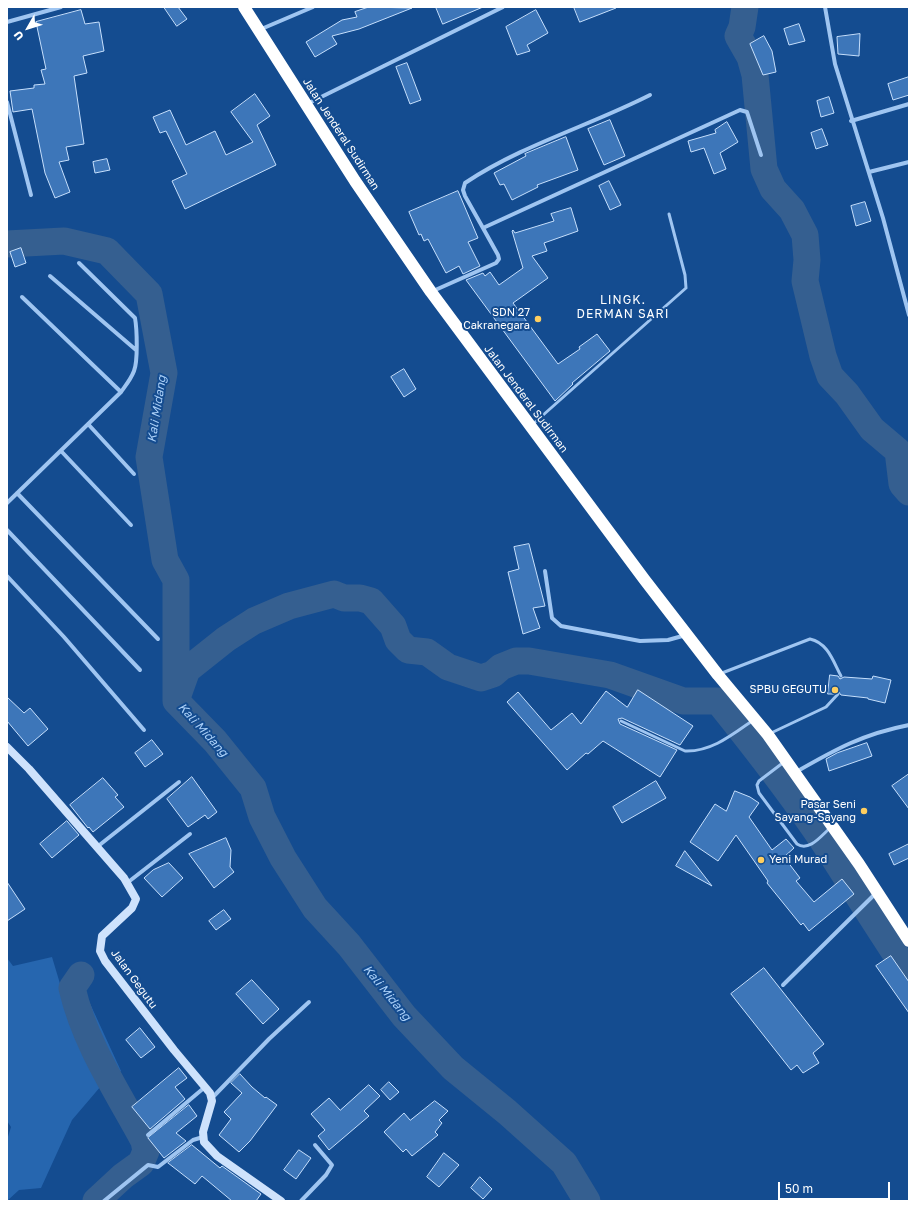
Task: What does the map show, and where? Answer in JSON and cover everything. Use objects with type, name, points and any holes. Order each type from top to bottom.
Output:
[{"type":"highway","name":"Jalan Jenderal Sudirman","points":[[244,7],[355,181],[431,292],[530,427],[687,635],[768,735],[786,760],[828,830],[877,892],[909,941]]},
{"type":"street","points":[[7,22],[61,7]]},
{"type":"street","points":[[259,30],[313,7]]},
{"type":"street","points":[[307,104],[503,7]]},
{"type":"street","points":[[825,7],[835,64],[909,315]]},
{"type":"street","points":[[431,292],[496,263],[499,259],[465,196],[463,190],[465,183],[537,144],[588,124],[650,95]]},
{"type":"street","points":[[7,102],[31,195]]},
{"type":"street","points":[[851,121],[909,104]]},
{"type":"street","points":[[483,228],[740,110],[747,112],[761,155]]},
{"type":"street","points":[[868,172],[909,162]]},
{"type":"street","points":[[7,503],[121,392],[135,369],[137,329],[134,318],[79,262]]},
{"type":"street","points":[[50,276],[136,350]]},
{"type":"street","points":[[22,297],[121,392]]},
{"type":"street","points":[[88,424],[134,474]]},
{"type":"street","points":[[61,451],[131,525]]},
{"type":"street","points":[[17,493],[158,639]]},
{"type":"street","points":[[7,530],[140,670]]},
{"type":"street","points":[[545,571],[552,618],[561,626],[640,641],[668,640],[687,635]]},
{"type":"street","points":[[7,576],[64,637],[144,730]]},
{"type":"street","points":[[794,773],[845,744],[872,733],[909,725]]},
{"type":"street","name":"Jalan Gegutu","points":[[7,747],[97,847],[127,883],[134,895],[135,904],[102,936],[100,939],[100,951],[110,967],[205,1087],[212,1098]]},
{"type":"street","points":[[97,847],[179,782]]},
{"type":"street","points":[[127,883],[190,834]]},
{"type":"street","points":[[783,985],[877,892]]},
{"type":"street","points":[[281,1201],[217,1156],[210,1149],[203,1137],[212,1098],[268,1039],[309,1002]]},
{"type":"street","points":[[148,1135],[205,1087]]},
{"type":"street","points":[[104,1201],[148,1165],[158,1167],[193,1140],[203,1137]]},
{"type":"street","points":[[301,1201],[326,1175],[332,1165],[315,1145]]},
{"type":"lane","points":[[530,427],[686,288],[685,275],[668,214]]},
{"type":"lane","points":[[718,675],[810,639],[819,641],[828,650],[841,676]]},
{"type":"lane","points":[[768,735],[826,707],[838,694]]},
{"type":"lane","points":[[621,721],[685,751],[696,752],[708,748],[731,735],[754,719]]},
{"type":"lane","points":[[786,760],[762,778],[757,784],[759,793],[796,844],[806,847],[828,830]]},
{"type":"shaded area","points":[[52,957],[61,987],[87,997],[121,1071],[101,1086],[72,1120],[41,1188],[19,1190],[7,1201],[7,1140],[11,1127],[7,1121],[7,958],[13,966]]},
{"type":"building","points":[[164,7],[178,7],[187,19],[177,26]]},
{"type":"building","points":[[369,7],[412,8],[359,29],[332,36],[337,44],[315,57],[306,42],[342,20],[357,17],[355,12]]},
{"type":"building","points":[[436,7],[483,7],[443,24]]},
{"type":"building","points":[[574,7],[616,7],[616,8],[580,22]]},
{"type":"building","points":[[81,10],[85,24],[99,22],[104,51],[83,56],[87,73],[74,76],[84,144],[66,147],[69,160],[59,162],[70,192],[55,198],[45,173],[32,109],[13,112],[10,91],[34,88],[34,85],[45,84],[41,70],[46,69],[36,22]]},
{"type":"building","points":[[536,10],[548,33],[527,45],[530,51],[517,55],[506,27]]},
{"type":"building","points":[[799,24],[805,41],[789,45],[784,29]]},
{"type":"building","points":[[860,34],[859,56],[838,54],[837,37]]},
{"type":"building","points":[[764,36],[772,51],[776,72],[763,75],[750,44]]},
{"type":"building","points":[[407,63],[421,100],[410,104],[396,67]]},
{"type":"building","points":[[909,77],[909,95],[893,100],[888,84]]},
{"type":"building","points":[[255,94],[270,116],[257,125],[276,165],[185,209],[172,181],[187,174],[166,131],[160,133],[153,117],[170,110],[186,145],[215,131],[226,155],[253,142],[231,112]]},
{"type":"building","points":[[829,97],[834,113],[821,117],[817,101]]},
{"type":"building","points":[[610,120],[625,156],[604,165],[588,129]]},
{"type":"building","points":[[727,122],[738,142],[720,153],[726,169],[714,174],[704,148],[691,152],[688,141],[716,133],[715,130]]},
{"type":"building","points":[[822,129],[828,145],[816,149],[811,133]]},
{"type":"building","points":[[566,137],[578,170],[537,185],[538,187],[512,200],[504,184],[500,185],[494,173],[526,156],[525,154]]},
{"type":"building","points":[[107,159],[110,170],[95,173],[93,162]]},
{"type":"building","points":[[609,181],[621,205],[610,210],[599,186]]},
{"type":"building","points":[[458,191],[478,238],[468,242],[480,266],[463,274],[459,266],[446,273],[428,239],[424,241],[421,234],[419,235],[409,212]]},
{"type":"building","points":[[865,202],[871,221],[856,226],[851,206]]},
{"type":"building","points":[[571,208],[578,231],[544,243],[547,251],[532,256],[548,278],[513,303],[558,364],[580,349],[579,347],[597,334],[610,351],[572,383],[573,384],[555,401],[466,280],[483,273],[485,276],[490,272],[499,285],[523,268],[512,231],[513,230],[515,233],[554,221],[551,214]]},
{"type":"building","points":[[21,248],[26,263],[15,267],[10,252]]},
{"type":"building","points":[[404,369],[416,389],[404,397],[391,377]]},
{"type":"building","points":[[529,544],[545,606],[533,608],[540,628],[523,634],[508,572],[519,569],[514,547]]},
{"type":"building","points":[[830,675],[838,676],[840,679],[844,677],[872,679],[873,676],[891,680],[885,703],[868,698],[841,695],[838,691],[834,694],[828,694]]},
{"type":"building","points":[[638,690],[693,726],[680,745],[622,718],[618,719],[620,724],[677,750],[660,777],[603,741],[588,754],[586,753],[567,770],[507,702],[518,692],[551,730],[572,713],[581,724],[606,691],[627,707]]},
{"type":"building","points":[[7,697],[24,713],[30,708],[48,729],[28,746],[7,721]]},
{"type":"building","points":[[152,740],[163,754],[145,767],[135,753]]},
{"type":"building","points":[[867,743],[872,756],[829,771],[826,759],[837,753]]},
{"type":"building","points":[[909,774],[909,809],[892,786]]},
{"type":"building","points":[[192,777],[217,812],[208,819],[205,815],[188,827],[167,799]]},
{"type":"building","points":[[103,778],[118,795],[115,797],[124,807],[93,832],[89,827],[88,828],[70,805]]},
{"type":"building","points":[[656,781],[666,798],[622,823],[613,807]]},
{"type":"building","points":[[735,791],[750,797],[759,803],[749,817],[772,850],[786,839],[794,848],[784,857],[800,878],[796,881],[814,902],[842,879],[854,894],[809,931],[803,923],[801,925],[767,883],[768,881],[736,835],[718,861],[690,842],[715,804],[726,811]]},
{"type":"building","points":[[67,821],[79,835],[52,858],[40,844]]},
{"type":"building","points":[[226,838],[231,850],[230,867],[234,872],[214,888],[189,854]]},
{"type":"building","points":[[909,844],[909,858],[894,865],[889,854]]},
{"type":"building","points":[[685,851],[712,886],[676,866]]},
{"type":"building","points":[[169,863],[183,878],[162,897],[144,878],[153,870]]},
{"type":"building","points":[[7,882],[25,909],[7,921]]},
{"type":"building","points":[[224,910],[231,919],[216,930],[209,921]]},
{"type":"building","points":[[891,956],[909,982],[909,1013],[876,966]]},
{"type":"building","points":[[764,968],[824,1044],[813,1053],[819,1063],[803,1073],[797,1065],[791,1070],[731,994]]},
{"type":"building","points":[[252,980],[279,1009],[263,1024],[236,994]]},
{"type":"building","points":[[140,1028],[155,1047],[141,1058],[126,1040]]},
{"type":"building","points":[[179,1068],[187,1078],[175,1087],[185,1099],[150,1129],[132,1107]]},
{"type":"building","points":[[240,1074],[265,1098],[266,1097],[277,1105],[250,1141],[239,1152],[219,1135],[231,1119],[224,1112],[242,1093],[231,1083]]},
{"type":"building","points":[[389,1082],[399,1092],[390,1100],[381,1090]]},
{"type":"building","points":[[369,1085],[380,1096],[364,1111],[369,1116],[329,1150],[318,1136],[325,1130],[311,1114],[329,1098],[340,1110]]},
{"type":"building","points":[[435,1101],[448,1111],[439,1120],[442,1123],[435,1132],[438,1135],[412,1156],[406,1149],[403,1152],[384,1132],[404,1113],[410,1120]]},
{"type":"building","points":[[189,1105],[197,1116],[176,1133],[186,1141],[164,1158],[148,1138]]},
{"type":"building","points":[[192,1145],[220,1168],[222,1166],[261,1194],[256,1201],[232,1201],[202,1176],[195,1184],[168,1163]]},
{"type":"building","points":[[299,1150],[311,1158],[296,1179],[284,1170]]},
{"type":"building","points":[[444,1153],[459,1165],[439,1187],[427,1177]]},
{"type":"building","points":[[480,1177],[492,1189],[483,1199],[471,1188]]},
{"type":"waterway","points":[[745,7],[742,27],[738,36],[750,57],[755,75],[764,169],[773,189],[792,210],[805,235],[807,260],[805,281],[823,356],[830,376],[847,394],[872,429],[898,451],[902,484],[909,492]]},
{"type":"waterway","name":"Kali Midang","points":[[7,244],[64,241],[107,251],[149,294],[164,373],[149,457],[165,560],[176,580],[176,701],[215,741],[253,788],[262,817],[283,858],[315,908],[349,945],[404,1016],[453,1068],[507,1112],[564,1163],[587,1201]]},
{"type":"waterway","points":[[178,695],[187,670],[226,639],[254,621],[289,606],[334,594],[344,598],[360,598],[371,601],[393,626],[398,640],[408,650],[427,652],[448,667],[481,678],[493,674],[501,667],[516,661],[529,661],[610,675],[683,701],[718,701],[800,807],[909,974]]},
{"type":"waterway","points":[[81,975],[72,988],[85,1028],[93,1048],[144,1141],[146,1151],[141,1163],[123,1176],[96,1201]]},
{"type":"place","name":"SDN 27 Cakranegara","points":[[538,319]]},
{"type":"place","name":"SPBU GEGUTU","points":[[835,690]]},
{"type":"place","name":"Pasar Seni Sayang-Sayang","points":[[864,811]]},
{"type":"place","name":"Yeni Murad","points":[[761,860]]},
{"type":"district","name":"LINGK. DERMAN SARI","points":[[623,307]]}]
